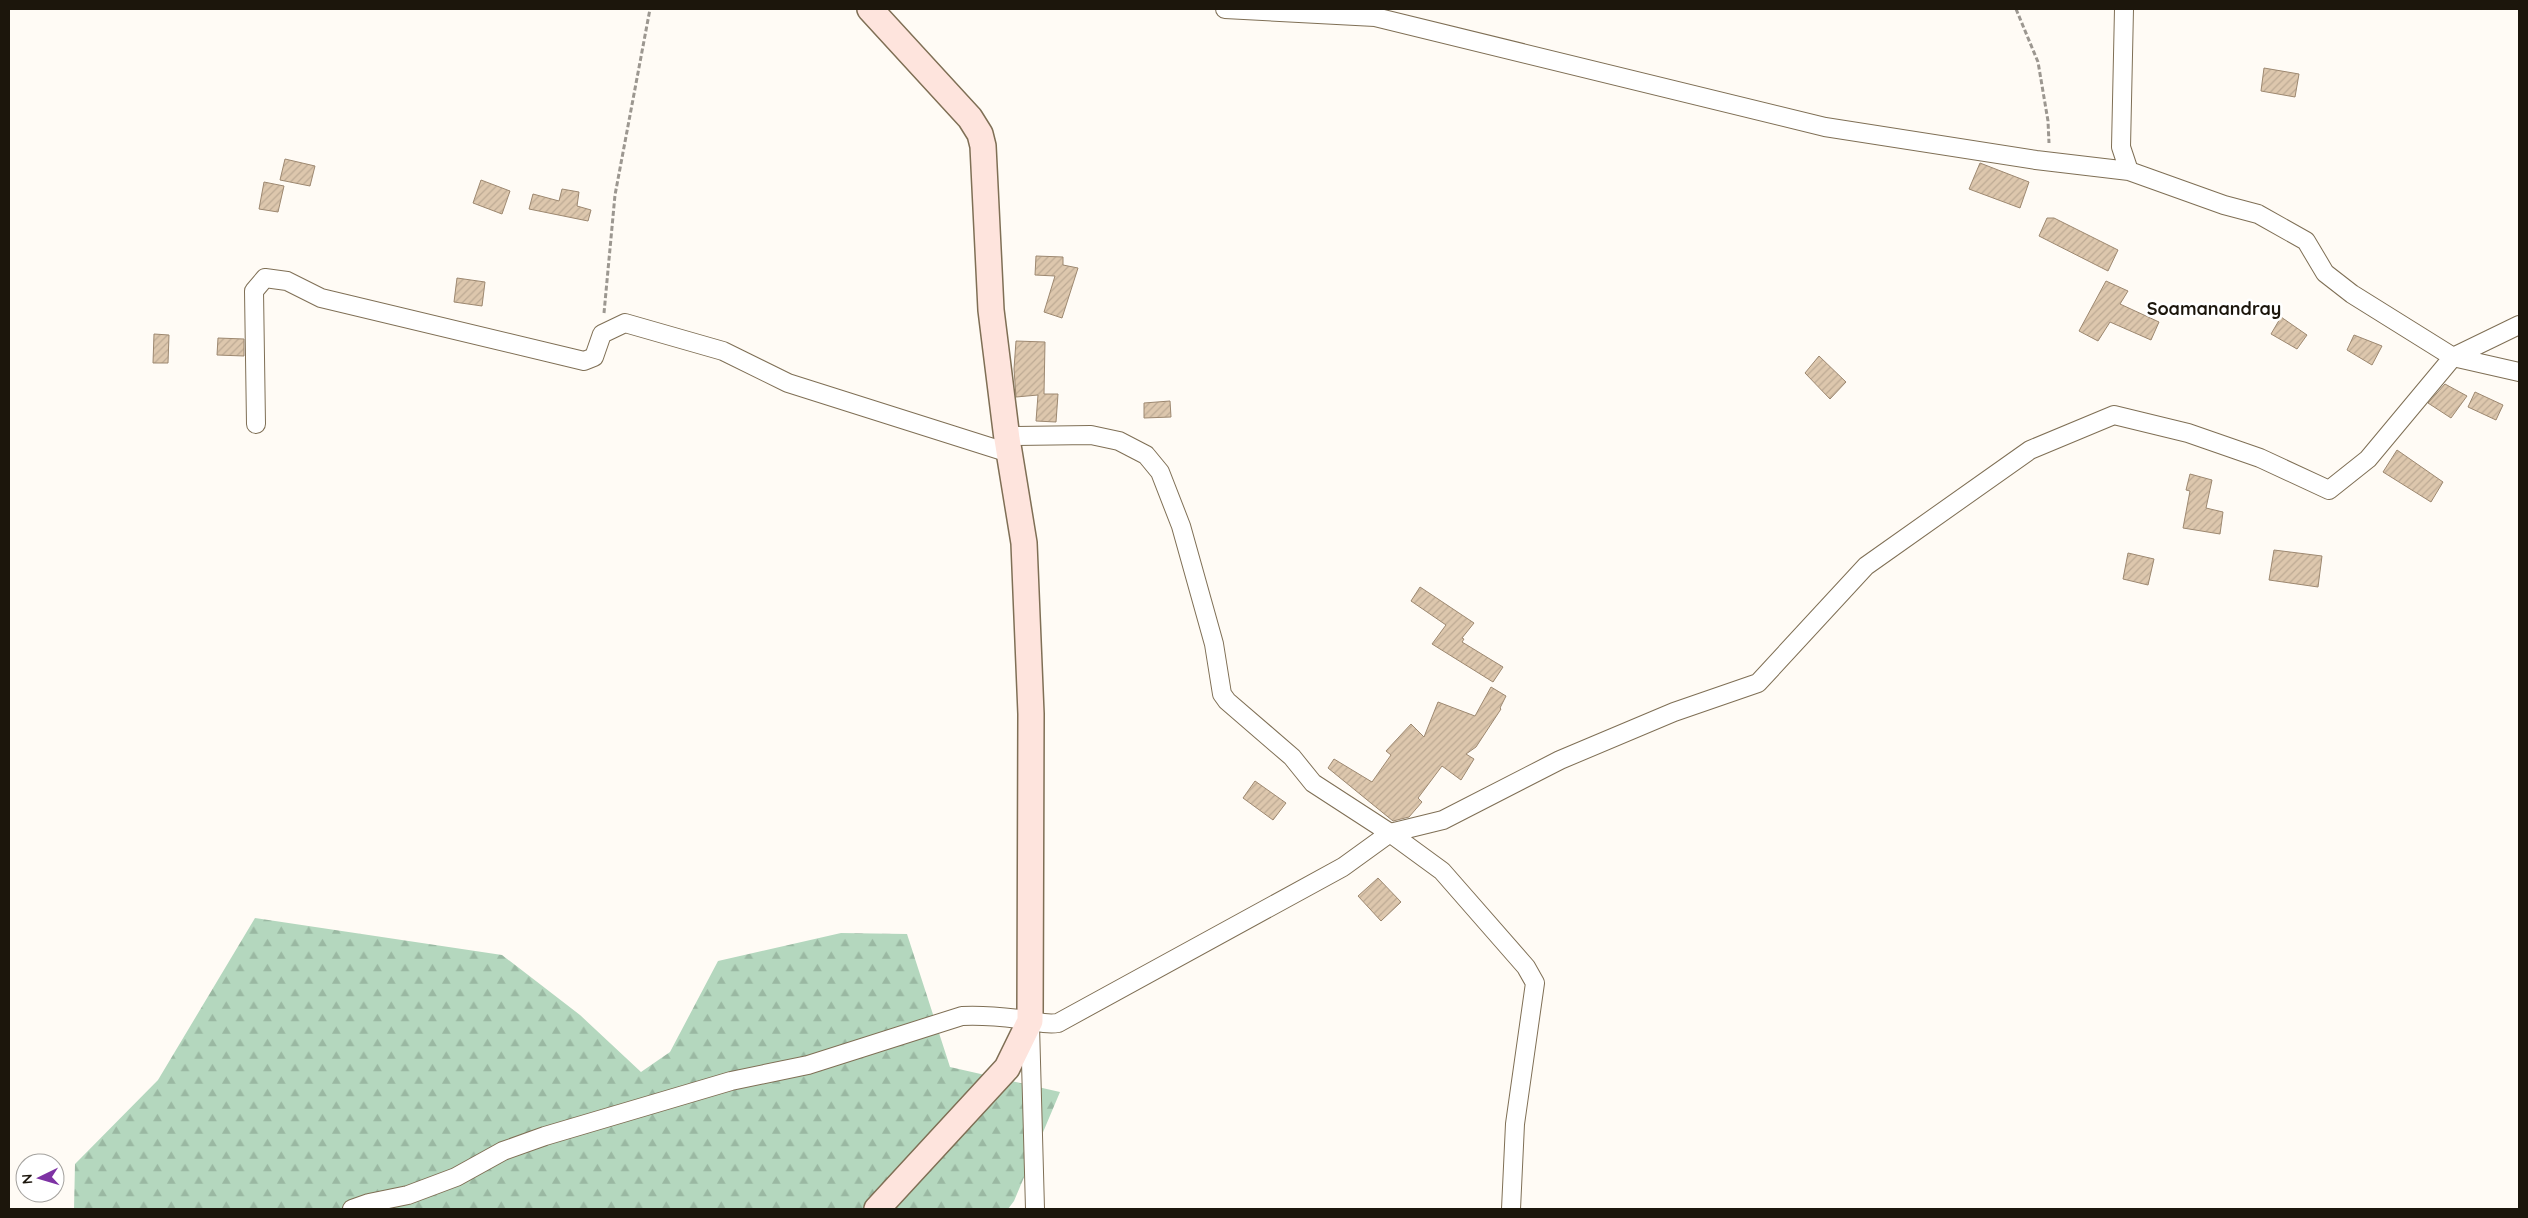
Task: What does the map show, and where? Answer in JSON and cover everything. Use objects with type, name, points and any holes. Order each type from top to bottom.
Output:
[{"type":"street","points":[[870,9],[970,118],[980,134],[983,146],[991,310],[1008,444],[1024,543],[1031,714],[1030,1021],[1035,1209]]},
{"type":"street","points":[[1225,9],[1375,17],[1825,127],[2049,161],[2129,171],[2224,205],[2258,214],[2306,241],[2325,273],[2352,294],[2453,357],[2494,368],[2519,372]]},
{"type":"street","points":[[2124,9],[2121,147],[2129,171]]},
{"type":"street","points":[[256,424],[254,292],[265,278],[287,281],[321,298],[584,361],[594,357],[602,334],[625,323],[723,351],[788,383],[1008,444],[1091,435],[1118,441],[1146,455],[1160,472],[1181,526],[1214,644],[1222,694],[1227,701],[1292,757],[1313,783],[1390,833],[1442,870],[1526,968],[1535,983],[1515,1124],[1511,1209]]},
{"type":"street","points":[[352,1209],[369,1203],[408,1195],[456,1177],[504,1152],[545,1136],[731,1081],[808,1065],[962,1016],[984,1015],[1030,1021],[1045,1026],[1058,1023],[1343,867],[1390,833],[1443,820],[1560,760],[1674,712],[1758,683],[1866,566],[2030,450],[2114,415],[2206,439],[2260,458],[2329,490],[2368,459],[2453,357],[2519,325]]},
{"type":"street","points":[[877,1209],[1007,1068],[1030,1021]]},
{"type":"path","points":[[602,334],[615,195],[650,9]]},
{"type":"path","points":[[2016,9],[2038,62],[2048,122],[2049,161]]},
{"type":"green space","points":[[255,918],[502,955],[580,1015],[641,1072],[670,1052],[718,961],[841,933],[907,934],[950,1067],[1060,1092],[1014,1201],[1008,1209],[74,1209],[75,1164],[158,1080]]},
{"type":"building","points":[[2264,68],[2299,74],[2295,97],[2261,91]]},
{"type":"building","points":[[285,159],[315,166],[310,186],[280,180]]},
{"type":"building","points":[[1980,163],[2029,182],[2020,208],[1969,189]]},
{"type":"building","points":[[481,180],[510,191],[502,214],[473,203]]},
{"type":"building","points":[[264,182],[284,186],[278,212],[259,209]]},
{"type":"building","points":[[562,189],[579,192],[577,206],[591,210],[588,221],[529,209],[533,194],[559,201]]},
{"type":"building","points":[[2047,218],[2054,218],[2118,250],[2108,271],[2039,236]]},
{"type":"building","points":[[1036,256],[1063,257],[1063,265],[1078,268],[1062,318],[1044,312],[1055,276],[1035,275]]},
{"type":"building","points":[[457,278],[485,282],[482,306],[454,302]]},
{"type":"building","points":[[2106,281],[2128,291],[2120,304],[2159,322],[2151,340],[2110,322],[2098,341],[2079,331]]},
{"type":"building","points":[[2281,317],[2307,335],[2297,349],[2271,334]]},
{"type":"building","points":[[154,334],[169,335],[168,363],[153,363]]},
{"type":"building","points":[[2354,335],[2382,346],[2372,365],[2347,350]]},
{"type":"building","points":[[218,338],[244,339],[244,356],[217,355]]},
{"type":"building","points":[[1016,341],[1045,342],[1044,394],[1058,394],[1056,422],[1036,421],[1038,395],[1016,397],[1014,369]]},
{"type":"building","points":[[1819,356],[1846,382],[1830,399],[1805,373]]},
{"type":"building","points":[[2445,384],[2467,396],[2451,418],[2428,403]]},
{"type":"building","points":[[2475,392],[2503,405],[2496,420],[2468,407]]},
{"type":"building","points":[[1170,401],[1171,417],[1144,418],[1144,403]]},
{"type":"building","points":[[2397,450],[2443,482],[2431,502],[2383,472]]},
{"type":"building","points":[[2190,474],[2212,480],[2206,508],[2223,512],[2220,534],[2183,528],[2190,491],[2186,490]]},
{"type":"building","points":[[2274,550],[2322,556],[2318,587],[2269,580]]},
{"type":"building","points":[[2128,553],[2154,559],[2148,585],[2123,579]]},
{"type":"building","points":[[1420,587],[1474,623],[1462,638],[1464,639],[1462,642],[1503,667],[1493,682],[1432,644],[1446,625],[1411,601]]},
{"type":"building","points":[[1491,687],[1506,696],[1501,709],[1476,747],[1466,754],[1474,759],[1461,780],[1442,766],[1418,798],[1422,802],[1409,817],[1393,821],[1328,768],[1334,759],[1372,782],[1391,755],[1386,751],[1411,724],[1424,737],[1438,702],[1475,716]]},
{"type":"building","points":[[1255,781],[1286,803],[1273,820],[1243,798]]},
{"type":"building","points":[[1378,878],[1401,902],[1381,921],[1358,896]]},
{"type":"district","name":"Soamanandray","points":[[2214,309]]}]
